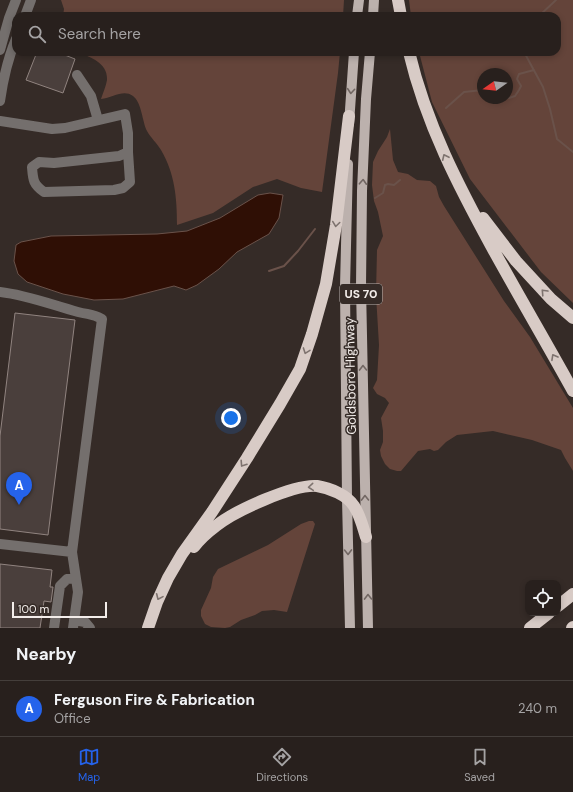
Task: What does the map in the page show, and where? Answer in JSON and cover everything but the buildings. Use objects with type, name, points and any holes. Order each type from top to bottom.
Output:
[{"type":"highway","points":[[398,0],[400,12]]},
{"type":"highway","points":[[410,56],[423,102],[440,147],[488,239],[573,391]]},
{"type":"highway","points":[[148,628],[157,602],[168,578],[182,554],[212,512],[247,458],[300,369],[312,334],[326,284],[336,225],[349,116]]},
{"type":"highway","points":[[458,182],[516,261],[551,299],[573,318]]},
{"type":"highway","points":[[168,578],[198,541],[217,525],[253,505],[301,488],[316,486],[334,490],[347,499],[354,505],[366,537]]},
{"type":"highway","points":[[561,604],[573,594]]},
{"type":"highway","points":[[530,628],[545,616]]},
{"type":"main road","points":[[358,12],[359,0]]},
{"type":"main road","points":[[373,12],[374,0]]},
{"type":"main road","name":"US 70","points":[[350,628],[345,287],[349,116],[354,56]]},
{"type":"main road","name":"Goldsboro Highway","points":[[368,628],[361,287],[362,192],[366,99],[370,56]]},
{"type":"street","points":[[0,50],[16,0]]},
{"type":"street","points":[[26,12],[31,0]]},
{"type":"street","points":[[0,101],[2,86],[12,49]]},
{"type":"street","points":[[77,75],[91,96],[98,120]]},
{"type":"street","points":[[0,121],[52,129],[65,128],[125,114],[128,133],[130,182],[123,188],[114,190],[44,192],[33,180],[32,167],[39,162],[54,163],[119,156],[128,152]]},
{"type":"street","points":[[0,292],[22,296],[80,313],[95,315],[102,319],[72,552],[78,592],[73,624],[85,622],[90,628]]},
{"type":"street","points":[[0,544],[72,552]]},
{"type":"street","points":[[54,628],[60,586],[67,579],[75,578]]},
{"type":"shaded area","points":[[61,0],[344,0],[343,12],[64,12]]},
{"type":"shaded area","points":[[409,0],[573,0],[573,303],[541,272],[470,179],[432,102],[420,56],[561,56],[561,12],[410,12]]},
{"type":"shaded area","points":[[87,56],[340,56],[322,192],[301,188],[277,179],[253,187],[213,213],[177,225],[176,196],[172,177],[166,159],[145,127],[136,99],[125,93],[101,99],[107,80],[107,74],[102,65]]},
{"type":"shaded area","points":[[390,129],[393,160],[398,172],[408,174],[417,180],[430,181],[436,186],[439,197],[444,206],[504,301],[530,337],[573,408],[573,471],[561,450],[532,440],[493,431],[457,435],[446,442],[438,450],[434,451],[430,449],[418,451],[401,471],[390,469],[385,464],[380,450],[383,442],[381,418],[389,403],[385,398],[377,394],[373,388],[377,380],[379,345],[376,295],[377,250],[383,236],[374,201],[372,185],[373,162]]},
{"type":"shaded area","points":[[270,193],[283,195],[279,218],[269,234],[237,252],[219,269],[197,285],[186,290],[174,286],[123,299],[94,300],[63,294],[27,282],[18,274],[14,261],[16,245],[21,242],[51,236],[157,234],[187,231],[220,218],[258,195]]},
{"type":"shaded area","points":[[313,521],[315,524],[287,612],[274,610],[262,611],[225,628],[211,627],[205,624],[201,616],[201,610],[211,588],[213,577],[218,569],[268,545],[301,524]]},
{"type":"waterway","points":[[543,12],[556,0]]},
{"type":"waterway","points":[[526,56],[543,87],[557,139],[573,152]]},
{"type":"waterway","points":[[513,97],[521,86],[517,79],[519,74],[534,70]]},
{"type":"waterway","points":[[446,108],[464,92],[477,91]]},
{"type":"waterway","points":[[375,198],[383,193],[385,185],[394,185],[400,180]]},
{"type":"waterway","points":[[269,271],[284,266],[315,229]]},
{"type":"place","name":"Ferguson Fire & Fabrication","points":[[19,505]]}]
